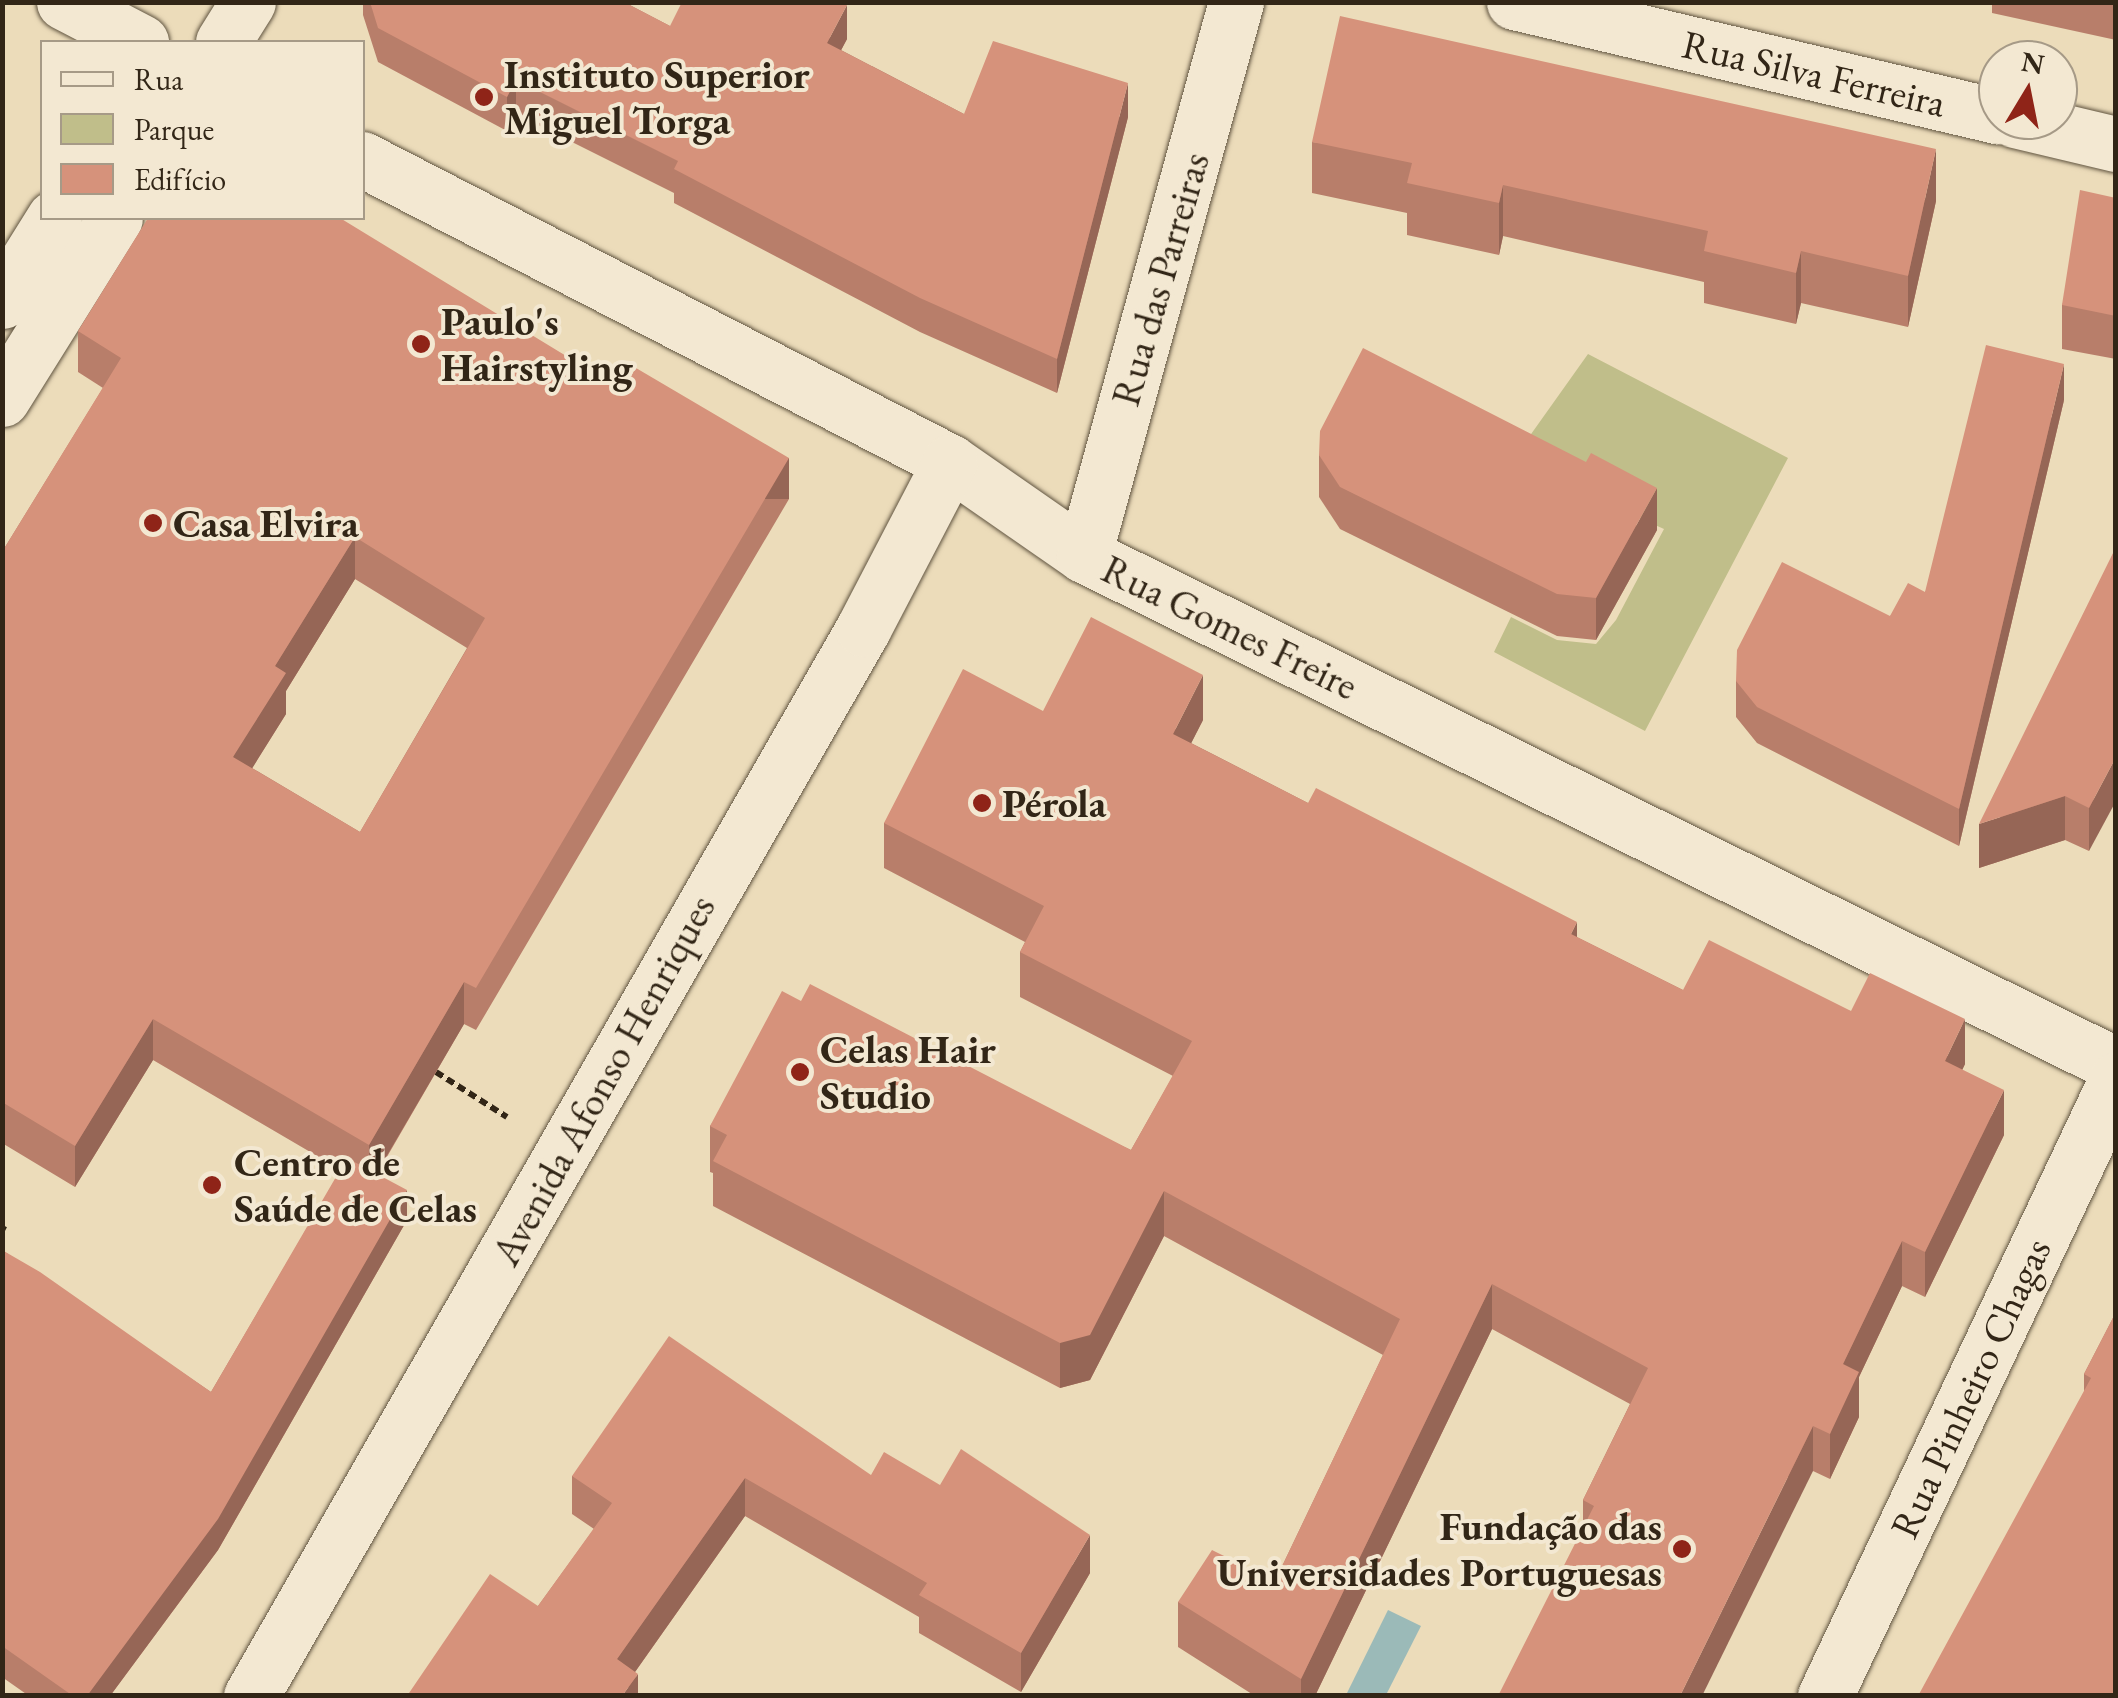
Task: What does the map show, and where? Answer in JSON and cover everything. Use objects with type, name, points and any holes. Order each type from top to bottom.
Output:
[{"type":"street","points":[[64,2],[137,40]]},
{"type":"street","points":[[224,40],[248,2]]},
{"type":"street","name":"Rua das Parreiras","points":[[1084,555],[1236,2]]},
{"type":"street","name":"Rua Silva Ferreira","points":[[1514,2],[1978,111]]},
{"type":"street","points":[[2078,135],[2116,144]]},
{"type":"street","name":"Rua Gomes Freire","points":[[365,162],[950,462],[1084,555],[2116,1065]]},
{"type":"street","points":[[2,301],[53,220]]},
{"type":"street","points":[[2,399],[113,220]]},
{"type":"street","name":"Avenida Afonso Henriques","points":[[251,1696],[862,628],[950,462]]},
{"type":"street","name":"Rua Pinheiro Chagas","points":[[1826,1696],[2116,1080]]},
{"type":"path","points":[[436,1072],[478,1099]]},
{"type":"green space","points":[[1588,354],[1788,458],[1645,731],[1494,652],[1511,617],[1557,640],[1596,644],[1616,620],[1664,529],[1512,461]]},
{"type":"water","points":[[1388,1610],[1421,1626],[1386,1695],[1346,1695]]},
{"type":"building","points":[[370,2],[624,2],[670,26],[682,2],[842,2],[847,5],[827,43],[964,114],[993,41],[1128,83],[1057,359],[920,298],[674,169],[678,161],[516,80],[507,97],[378,28]]},
{"type":"building","points":[[1340,16],[1936,149],[1908,276],[1801,251],[1796,273],[1704,251],[1708,231],[1503,185],[1499,203],[1407,183],[1412,163],[1312,142]]},
{"type":"building","points":[[2080,190],[2116,198],[2116,316],[2062,305]]},
{"type":"building","points":[[147,220],[343,220],[622,390],[636,368],[789,458],[476,988],[464,982],[369,1145],[153,1019],[75,1146],[2,1102],[2,552],[121,358],[78,331]],"holes":[[[355,537],[485,618],[360,832],[233,757],[286,673],[275,666]]]},
{"type":"building","points":[[1986,345],[2064,364],[1959,809],[1757,707],[1736,681],[1737,650],[1782,562],[1890,616],[1908,583],[1925,592]]},
{"type":"building","points":[[1363,348],[1586,462],[1591,453],[1657,488],[1596,598],[1557,594],[1340,487],[1319,455],[1320,431]]},
{"type":"building","points":[[2116,547],[2116,757],[2089,808],[2065,796],[1979,824]]},
{"type":"building","points":[[1091,617],[1203,675],[1173,734],[1308,803],[1316,788],[1577,922],[1571,934],[1683,990],[1709,940],[1851,1011],[1870,973],[1965,1019],[1945,1061],[2004,1090],[1925,1252],[1902,1241],[1843,1364],[1859,1372],[1830,1434],[1813,1426],[1680,1696],[1498,1696],[1594,1506],[1583,1500],[1648,1368],[1492,1284],[1301,1679],[1178,1602],[1212,1550],[1275,1581],[1400,1319],[1164,1191],[1090,1335],[1060,1343],[713,1161],[727,1135],[710,1126],[782,991],[801,1001],[810,984],[1131,1150],[1192,1041],[1020,952],[1044,906],[884,823],[963,669],[1043,711]]},
{"type":"building","points":[[347,1158],[407,1190],[218,1519],[87,1696],[73,1696],[2,1646],[2,1250],[40,1272],[211,1392]]},
{"type":"building","points":[[2116,1312],[2116,1696],[1918,1696],[2091,1378],[2084,1374]]},
{"type":"building","points":[[669,1336],[871,1475],[884,1452],[940,1485],[961,1449],[1090,1535],[1021,1653],[919,1595],[927,1583],[745,1478],[617,1659],[638,1674],[622,1696],[407,1696],[490,1574],[538,1606],[612,1503],[572,1476]]},
{"type":"place","name":"Instituto Superior Miguel Torga","points":[[484,97]]},
{"type":"place","name":"Paulo's Hairstyling","points":[[421,344]]},
{"type":"place","name":"Casa Elvira","points":[[153,523]]},
{"type":"place","name":"Pérola","points":[[982,803]]},
{"type":"place","name":"Celas Hair Studio","points":[[800,1072]]},
{"type":"place","name":"Centro de Saúde de Celas","points":[[212,1185]]},
{"type":"place","name":"Fundação das Universidades Portuguesas","points":[[1682,1549]]}]
